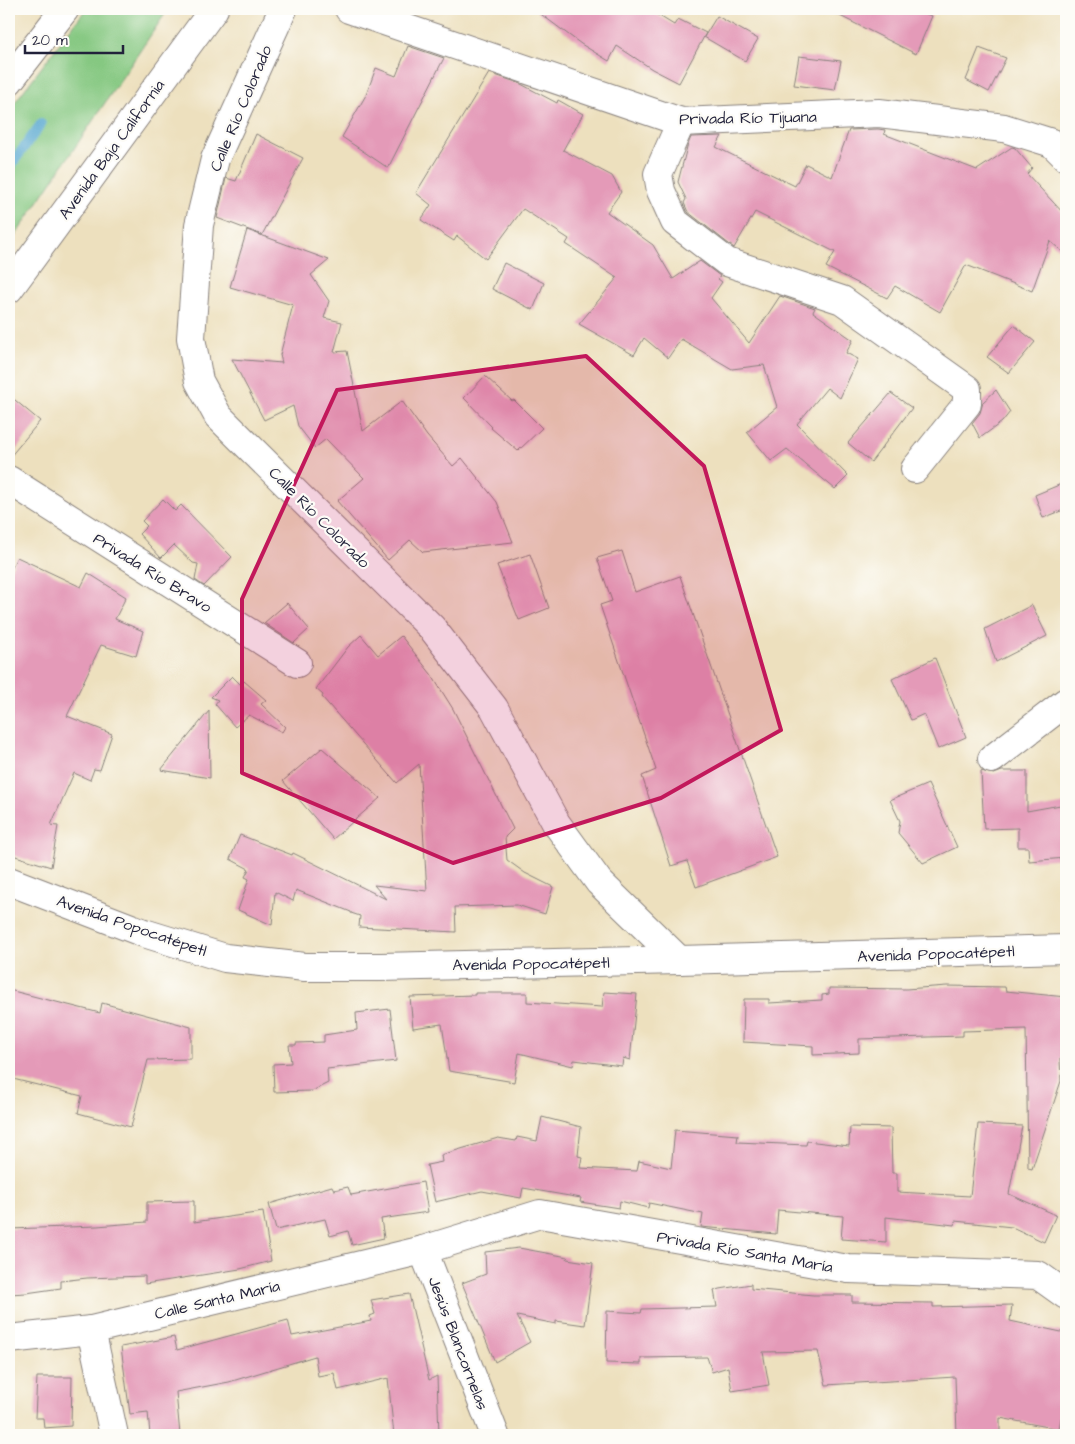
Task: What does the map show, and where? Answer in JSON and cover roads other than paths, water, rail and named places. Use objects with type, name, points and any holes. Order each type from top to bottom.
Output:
[{"type":"street","points":[[9,81],[65,9]]},
{"type":"street","name":"Avenida Baja California","points":[[9,289],[214,9]]},
{"type":"street","name":"Calle Río Colorado","points":[[283,9],[216,159],[199,225],[191,338],[199,381],[218,416],[432,628],[494,708],[556,823],[599,882],[679,960]]},
{"type":"street","name":"Privada Río Tijuana","points":[[349,9],[681,122],[879,113],[1004,128],[1052,143],[1066,157]]},
{"type":"street","points":[[681,122],[658,174],[661,191],[674,222],[727,262],[842,300],[968,389],[967,404],[915,469]]},
{"type":"street","name":"Privada Río Bravo","points":[[9,480],[297,663]]},
{"type":"street","points":[[992,758],[1066,702]]},
{"type":"street","name":"Avenida Popocatépetl","points":[[9,881],[144,933],[225,958],[305,967],[679,960],[1066,949]]},
{"type":"street","name":"Privada Río Santa María","points":[[423,1250],[540,1214],[848,1270],[1038,1275],[1066,1295]]},
{"type":"street","name":"Calle Santa María","points":[[9,1339],[91,1330],[423,1250]]},
{"type":"street","name":"Jesús Blancornelas","points":[[423,1250],[495,1435]]},
{"type":"street","points":[[91,1330],[114,1435]]},
{"type":"waterway","points":[[9,168],[41,124]]}]
